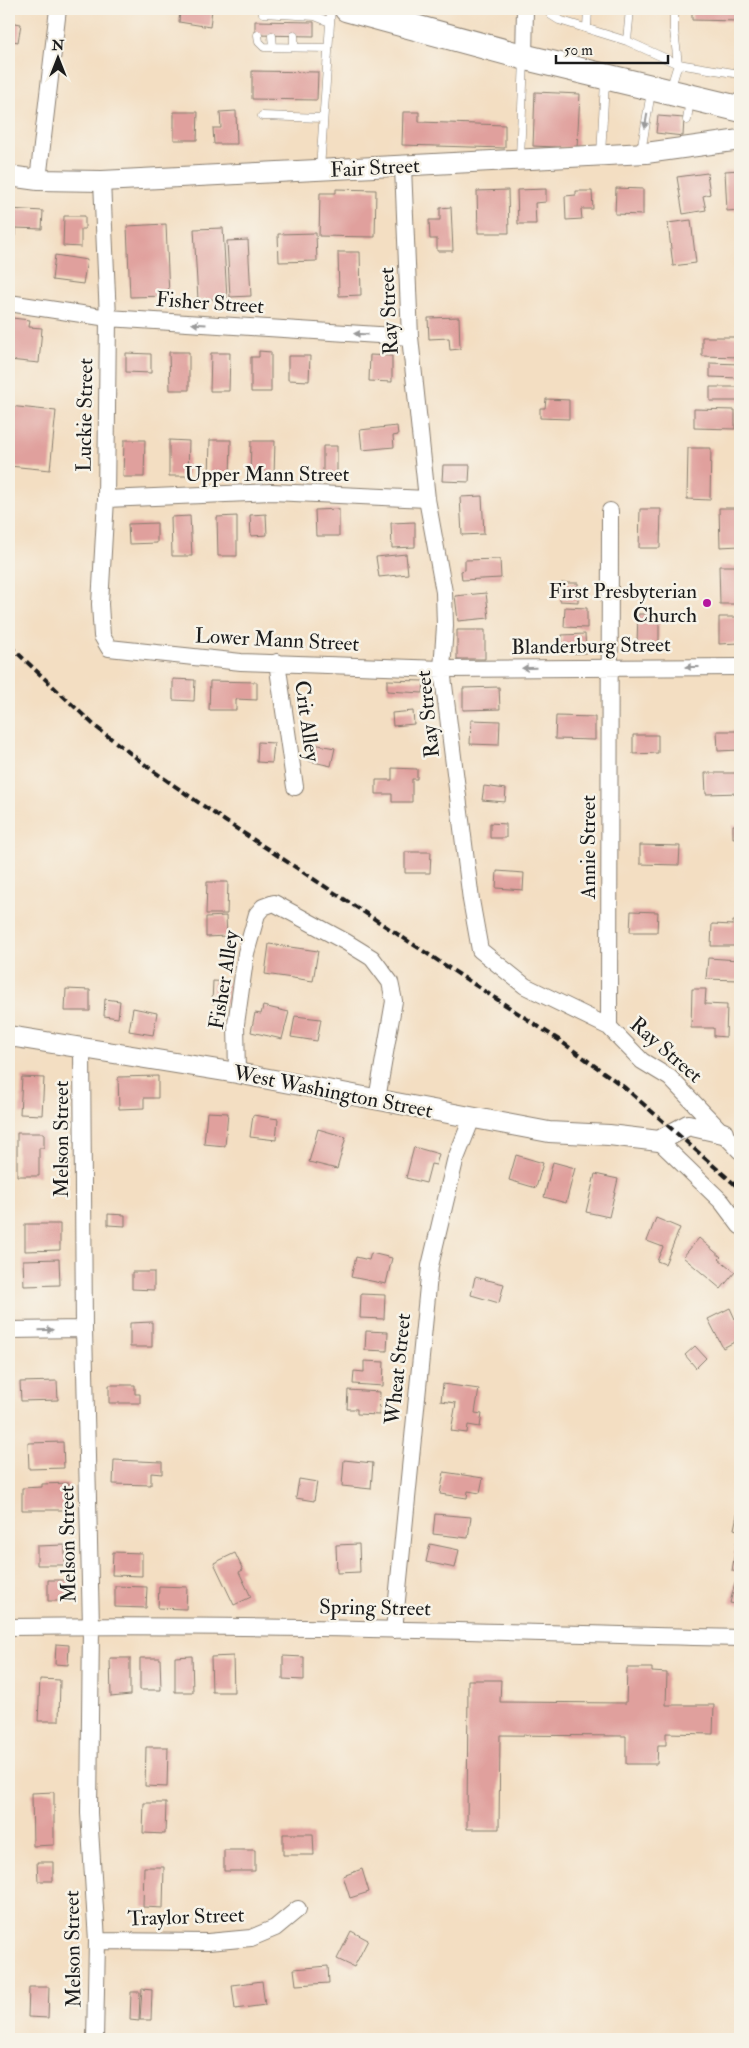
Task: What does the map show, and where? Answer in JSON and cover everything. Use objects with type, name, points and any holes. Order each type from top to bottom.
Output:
[{"type":"main road","points":[[339,15],[605,77],[675,99],[740,108]]},
{"type":"street","points":[[38,180],[58,9]]},
{"type":"street","points":[[524,57],[526,9]]},
{"type":"street","name":"Fair Street","points":[[9,176],[38,180],[102,181],[320,171],[640,154],[684,145],[740,140]]},
{"type":"street","name":"Ray Street","points":[[403,166],[410,337],[427,499],[444,592],[445,626],[442,669],[471,900],[480,950],[525,986],[609,1027],[642,1061],[670,1078],[732,1136]]},
{"type":"street","name":"Luckie Street","points":[[102,181],[108,318],[106,499],[100,604],[102,636],[109,648]]},
{"type":"street","name":"Fisher Street","points":[[9,302],[108,318],[410,337]]},
{"type":"street","name":"Upper Mann Street","points":[[106,499],[272,492],[427,499]]},
{"type":"street","name":"Annie Street","points":[[609,1027],[610,511]]},
{"type":"street","name":"Lower Mann Street","points":[[109,648],[241,662],[442,669]]},
{"type":"street","name":"Crit Alley","points":[[277,662],[295,787]]},
{"type":"street","name":"Blanderburg Street","points":[[442,669],[740,667]]},
{"type":"street","name":"Fisher Alley","points":[[237,1074],[236,1024],[246,953],[257,914],[263,908],[274,903],[372,958],[390,982],[394,1001],[377,1099]]},
{"type":"street","name":"West Washington Street","points":[[9,1036],[237,1074],[549,1132],[609,1135],[658,1141]]},
{"type":"street","name":"Melson Street","points":[[82,1048],[84,1329],[91,1626],[89,1813],[97,1941],[95,2039]]},
{"type":"street","name":"Wheat Street","points":[[394,1630],[430,1266],[455,1161],[472,1118]]},
{"type":"street","points":[[740,1151],[732,1136],[688,1125],[658,1141],[722,1202],[740,1226]]},
{"type":"street","points":[[9,1330],[84,1329]]},
{"type":"street","name":"Spring Street","points":[[9,1628],[91,1626],[394,1630],[740,1638]]},
{"type":"street","name":"Traylor Street","points":[[97,1941],[208,1942],[251,1938],[274,1928],[298,1909]]},
{"type":"lane","points":[[331,9],[339,15]]},
{"type":"lane","points":[[548,9],[559,20],[628,41],[678,64],[740,74]]},
{"type":"lane","points":[[587,28],[588,9]]},
{"type":"lane","points":[[628,41],[630,9]]},
{"type":"lane","points":[[640,154],[675,99],[678,64],[674,30],[674,9]]},
{"type":"lane","points":[[258,21],[264,11],[273,17],[294,18],[339,15]]},
{"type":"lane","points":[[320,171],[328,48],[339,15]]},
{"type":"lane","points":[[258,35],[261,45],[264,47],[328,48]]},
{"type":"lane","points":[[272,36],[273,47]]},
{"type":"lane","points":[[294,36],[294,47]]},
{"type":"lane","points":[[520,161],[524,57]]},
{"type":"lane","points":[[601,156],[605,77]]},
{"type":"lane","points":[[262,116],[323,118]]},
{"type":"building","points":[[180,9],[212,9],[210,27],[179,22]]},
{"type":"building","points":[[692,9],[740,9],[740,21],[692,20]]},
{"type":"building","points":[[255,21],[314,22],[314,36],[255,35]]},
{"type":"building","points":[[9,22],[21,24],[18,42],[9,40]]},
{"type":"building","points":[[252,71],[318,72],[317,100],[252,99]]},
{"type":"building","points":[[535,92],[580,94],[577,148],[533,146]]},
{"type":"building","points":[[236,111],[237,144],[214,144],[213,128],[221,128],[220,112]]},
{"type":"building","points":[[174,112],[198,112],[197,140],[174,140]]},
{"type":"building","points":[[403,112],[419,112],[419,122],[505,125],[505,148],[402,145]]},
{"type":"building","points":[[658,116],[684,118],[683,136],[656,133]]},
{"type":"building","points":[[740,170],[740,210],[727,211],[725,171]]},
{"type":"building","points":[[707,173],[710,194],[703,196],[706,210],[683,214],[677,177]]},
{"type":"building","points":[[616,188],[643,189],[643,215],[615,214]]},
{"type":"building","points":[[336,189],[376,190],[375,237],[319,236],[320,193],[336,193]]},
{"type":"building","points":[[546,189],[546,202],[535,203],[536,224],[518,224],[517,190]]},
{"type":"building","points":[[508,190],[509,233],[478,233],[477,191]]},
{"type":"building","points":[[576,191],[592,191],[593,209],[581,209],[582,219],[566,220],[565,196],[576,195]]},
{"type":"building","points":[[451,207],[453,251],[437,251],[437,239],[430,239],[429,220],[440,220],[440,208]]},
{"type":"building","points":[[9,209],[43,211],[42,229],[15,228],[15,236],[9,236]]},
{"type":"building","points":[[64,216],[85,216],[85,229],[81,229],[81,247],[63,246]]},
{"type":"building","points":[[691,220],[696,263],[673,266],[668,223]]},
{"type":"building","points":[[166,224],[169,296],[130,297],[127,226]]},
{"type":"building","points":[[223,228],[227,298],[198,300],[194,229]]},
{"type":"building","points":[[316,233],[317,261],[279,262],[278,234]]},
{"type":"building","points":[[248,240],[251,296],[230,297],[227,241]]},
{"type":"building","points":[[338,252],[360,252],[361,295],[339,296]]},
{"type":"building","points":[[55,255],[87,260],[83,284],[52,280]]},
{"type":"building","points":[[459,317],[460,349],[450,350],[449,338],[429,339],[428,318]]},
{"type":"building","points":[[12,318],[30,320],[29,327],[42,328],[39,363],[9,360]]},
{"type":"building","points":[[702,337],[738,337],[737,346],[740,346],[740,357],[702,356]]},
{"type":"building","points":[[259,351],[271,352],[271,392],[251,392],[251,357],[259,357]]},
{"type":"building","points":[[169,352],[189,352],[189,390],[170,390]]},
{"type":"building","points":[[126,353],[151,354],[151,373],[126,372]]},
{"type":"building","points":[[211,353],[230,353],[229,391],[210,391]]},
{"type":"building","points":[[370,355],[392,356],[392,382],[369,381]]},
{"type":"building","points":[[288,356],[310,356],[309,381],[288,380]]},
{"type":"building","points":[[710,363],[740,364],[740,378],[710,377]]},
{"type":"building","points":[[710,387],[740,387],[740,401],[710,401]]},
{"type":"building","points":[[546,399],[569,400],[569,419],[540,418],[540,408],[545,408]]},
{"type":"building","points":[[9,406],[56,411],[50,470],[9,466]]},
{"type":"building","points":[[694,409],[735,410],[735,429],[694,428]]},
{"type":"building","points":[[397,426],[398,435],[393,436],[394,447],[362,450],[360,430]]},
{"type":"building","points":[[124,440],[145,440],[144,477],[123,477]]},
{"type":"building","points":[[169,440],[189,441],[188,476],[169,476]]},
{"type":"building","points":[[210,440],[231,440],[230,478],[209,478]]},
{"type":"building","points":[[251,441],[275,441],[274,476],[250,476]]},
{"type":"building","points":[[323,446],[337,446],[337,478],[323,478]]},
{"type":"building","points":[[688,448],[711,448],[710,500],[687,499]]},
{"type":"building","points":[[443,465],[470,465],[469,482],[442,481]]},
{"type":"building","points":[[482,496],[484,534],[462,535],[460,497]]},
{"type":"building","points":[[719,508],[740,508],[740,546],[720,547]]},
{"type":"building","points":[[339,509],[339,536],[316,536],[315,510]]},
{"type":"building","points":[[640,509],[661,509],[660,548],[639,548]]},
{"type":"building","points":[[266,514],[267,535],[251,536],[250,515]]},
{"type":"building","points":[[190,516],[192,556],[172,556],[171,517]]},
{"type":"building","points":[[237,516],[237,556],[218,556],[217,517]]},
{"type":"building","points":[[415,522],[415,547],[392,548],[391,523]]},
{"type":"building","points":[[157,523],[157,543],[129,544],[128,524]]},
{"type":"building","points":[[406,554],[408,574],[379,577],[376,557]]},
{"type":"building","points":[[500,559],[501,578],[462,580],[461,571],[465,570],[465,560]]},
{"type":"building","points":[[719,566],[740,566],[740,604],[720,604]]},
{"type":"building","points":[[561,583],[578,583],[578,602],[560,601]]},
{"type":"building","points":[[486,593],[489,618],[458,621],[455,596]]},
{"type":"building","points":[[565,607],[587,608],[587,628],[564,627]]},
{"type":"building","points":[[638,614],[659,614],[659,643],[637,643]]},
{"type":"building","points":[[719,617],[740,617],[740,643],[719,644]]},
{"type":"building","points":[[457,630],[485,630],[485,659],[457,659]]},
{"type":"building","points":[[585,634],[586,653],[562,654],[562,635]]},
{"type":"building","points":[[173,679],[195,680],[194,701],[173,700]]},
{"type":"building","points":[[387,680],[424,681],[423,693],[387,691]]},
{"type":"building","points":[[210,681],[257,682],[257,700],[236,699],[236,710],[209,710]]},
{"type":"building","points":[[499,687],[500,709],[463,710],[463,688]]},
{"type":"building","points":[[413,711],[414,724],[393,726],[392,713]]},
{"type":"building","points":[[556,716],[595,717],[595,740],[555,739]]},
{"type":"building","points":[[471,720],[500,721],[499,745],[470,744]]},
{"type":"building","points":[[717,731],[740,731],[740,750],[718,751]]},
{"type":"building","points":[[633,735],[658,735],[658,753],[633,754]]},
{"type":"building","points":[[258,742],[274,743],[272,763],[257,762]]},
{"type":"building","points":[[313,744],[335,748],[331,766],[309,761]]},
{"type":"building","points":[[392,768],[417,769],[417,779],[412,779],[412,802],[392,802],[392,794],[376,794],[376,780],[392,780]]},
{"type":"building","points":[[705,773],[740,773],[740,793],[706,794]]},
{"type":"building","points":[[484,786],[506,789],[505,802],[482,800]]},
{"type":"building","points":[[490,823],[506,824],[506,838],[490,838]]},
{"type":"building","points":[[733,825],[740,825],[740,837],[733,838]]},
{"type":"building","points":[[640,845],[680,846],[679,865],[640,864]]},
{"type":"building","points":[[405,852],[431,852],[430,873],[405,873]]},
{"type":"building","points":[[497,871],[524,873],[523,890],[496,888]]},
{"type":"building","points":[[207,882],[228,882],[227,914],[206,914]]},
{"type":"building","points":[[631,911],[658,912],[657,932],[630,932]]},
{"type":"building","points":[[226,916],[227,936],[206,937],[206,917]]},
{"type":"building","points":[[733,921],[740,921],[740,946],[711,946],[712,924],[733,925]]},
{"type":"building","points":[[269,944],[318,951],[313,981],[265,974]]},
{"type":"building","points":[[708,958],[739,960],[739,980],[706,979]]},
{"type":"building","points":[[213,981],[229,982],[227,1004],[212,1003]]},
{"type":"building","points":[[66,989],[90,990],[90,1011],[65,1011]]},
{"type":"building","points":[[692,989],[706,989],[705,1004],[727,1005],[726,1037],[714,1036],[714,1028],[691,1028]]},
{"type":"building","points":[[105,999],[120,1001],[118,1018],[104,1016]]},
{"type":"building","points":[[263,1006],[289,1012],[282,1039],[251,1032],[255,1013],[261,1014]]},
{"type":"building","points":[[133,1008],[157,1013],[153,1035],[129,1031]]},
{"type":"building","points":[[295,1016],[321,1019],[317,1041],[291,1037]]},
{"type":"building","points":[[158,1076],[158,1098],[144,1098],[144,1108],[119,1109],[118,1077]]},
{"type":"building","points":[[22,1077],[44,1078],[42,1115],[20,1114]]},
{"type":"building","points":[[207,1112],[228,1113],[225,1146],[204,1144]]},
{"type":"building","points":[[253,1115],[278,1119],[276,1140],[250,1137]]},
{"type":"building","points":[[318,1129],[346,1137],[337,1169],[309,1162]]},
{"type":"building","points":[[17,1133],[44,1133],[44,1148],[39,1148],[39,1176],[17,1176]]},
{"type":"building","points":[[414,1147],[439,1154],[436,1165],[431,1164],[426,1183],[406,1178]]},
{"type":"building","points":[[516,1155],[543,1163],[536,1188],[509,1180]]},
{"type":"building","points":[[553,1162],[575,1168],[566,1203],[544,1197]]},
{"type":"building","points":[[595,1174],[618,1179],[609,1217],[586,1212]]},
{"type":"building","points":[[108,1214],[125,1215],[125,1226],[108,1225]]},
{"type":"building","points":[[656,1218],[680,1228],[665,1264],[657,1261],[663,1247],[647,1241]]},
{"type":"building","points":[[25,1224],[60,1224],[60,1250],[25,1251]]},
{"type":"building","points":[[699,1238],[721,1257],[719,1259],[735,1272],[721,1289],[683,1257]]},
{"type":"building","points":[[371,1253],[392,1258],[386,1284],[351,1277],[356,1257],[369,1260]]},
{"type":"building","points":[[59,1259],[60,1285],[24,1286],[23,1260]]},
{"type":"building","points":[[132,1272],[154,1272],[154,1290],[132,1289]]},
{"type":"building","points":[[475,1277],[504,1284],[499,1303],[471,1295]]},
{"type":"building","points":[[361,1294],[385,1295],[384,1319],[360,1318]]},
{"type":"building","points":[[730,1308],[735,1319],[740,1316],[740,1339],[723,1348],[708,1319]]},
{"type":"building","points":[[152,1322],[152,1347],[130,1347],[130,1323]]},
{"type":"building","points":[[366,1331],[388,1332],[387,1351],[365,1350]]},
{"type":"building","points":[[695,1346],[706,1358],[696,1368],[685,1355]]},
{"type":"building","points":[[364,1361],[384,1362],[383,1386],[353,1384],[354,1371],[364,1372]]},
{"type":"building","points":[[57,1381],[58,1400],[21,1401],[20,1382]]},
{"type":"building","points":[[443,1384],[479,1389],[475,1413],[482,1414],[480,1427],[468,1425],[467,1433],[451,1431],[456,1403],[441,1401]]},
{"type":"building","points":[[109,1385],[135,1385],[135,1394],[140,1394],[140,1403],[109,1403]]},
{"type":"building","points":[[348,1390],[380,1392],[379,1415],[357,1414],[357,1409],[347,1409]]},
{"type":"building","points":[[63,1442],[64,1468],[29,1469],[28,1443]]},
{"type":"building","points":[[114,1460],[162,1462],[162,1474],[151,1473],[151,1485],[113,1484]]},
{"type":"building","points":[[344,1460],[373,1463],[371,1489],[342,1486]]},
{"type":"building","points":[[444,1472],[483,1478],[480,1493],[468,1491],[467,1498],[440,1494]]},
{"type":"building","points":[[299,1479],[317,1482],[314,1501],[296,1498]]},
{"type":"building","points":[[69,1483],[69,1510],[22,1510],[22,1488],[42,1487],[42,1484]]},
{"type":"building","points":[[740,1506],[740,1531],[734,1529]]},
{"type":"building","points":[[435,1514],[471,1517],[468,1538],[433,1534]]},
{"type":"building","points":[[737,1539],[740,1540],[740,1572],[732,1571]]},
{"type":"building","points":[[359,1544],[360,1572],[337,1573],[336,1545]]},
{"type":"building","points":[[430,1544],[459,1550],[455,1568],[426,1562]]},
{"type":"building","points":[[65,1545],[65,1565],[37,1565],[37,1546]]},
{"type":"building","points":[[113,1552],[142,1553],[142,1576],[112,1575]]},
{"type":"building","points":[[235,1553],[243,1570],[239,1572],[251,1597],[234,1605],[214,1563]]},
{"type":"building","points":[[48,1580],[68,1580],[68,1601],[48,1601]]},
{"type":"building","points":[[735,1583],[740,1584],[740,1605],[730,1603]]},
{"type":"building","points":[[115,1586],[147,1587],[146,1608],[115,1607]]},
{"type":"building","points":[[159,1586],[187,1587],[186,1609],[158,1608]]},
{"type":"building","points":[[56,1644],[69,1645],[68,1665],[55,1664]]},
{"type":"building","points":[[192,1656],[193,1692],[175,1692],[175,1657]]},
{"type":"building","points":[[233,1656],[234,1692],[212,1692],[211,1657]]},
{"type":"building","points":[[283,1656],[304,1657],[304,1680],[283,1679]]},
{"type":"building","points":[[110,1658],[130,1658],[130,1695],[111,1697]]},
{"type":"building","points":[[140,1658],[160,1658],[161,1690],[140,1690]]},
{"type":"building","points":[[627,1668],[652,1668],[652,1672],[667,1673],[666,1705],[714,1705],[713,1734],[666,1733],[666,1745],[658,1745],[657,1764],[626,1764],[626,1736],[500,1735],[499,1829],[467,1829],[468,1680],[501,1680],[500,1702],[626,1703]]},
{"type":"building","points":[[40,1679],[60,1680],[59,1721],[38,1721]]},
{"type":"building","points":[[146,1747],[168,1747],[167,1787],[145,1786]]},
{"type":"building","points":[[54,1792],[54,1845],[33,1846],[32,1793]]},
{"type":"building","points":[[144,1803],[166,1803],[165,1834],[143,1833]]},
{"type":"building","points":[[283,1834],[313,1834],[314,1855],[283,1855]]},
{"type":"building","points":[[224,1850],[255,1850],[255,1871],[224,1871]]},
{"type":"building","points":[[37,1862],[53,1862],[53,1881],[38,1881]]},
{"type":"building","points":[[144,1867],[164,1867],[163,1908],[143,1907]]},
{"type":"building","points":[[362,1869],[369,1892],[350,1898],[343,1876]]},
{"type":"building","points":[[351,1931],[368,1940],[354,1967],[337,1959]]},
{"type":"building","points":[[328,1966],[329,1983],[296,1985],[294,1969]]},
{"type":"building","points":[[262,1981],[265,2005],[235,2009],[232,1985]]},
{"type":"building","points":[[29,1987],[49,1987],[48,2018],[28,2017]]},
{"type":"building","points":[[142,1989],[152,1990],[151,2020],[140,2020]]},
{"type":"building","points":[[131,1992],[140,1992],[139,2021],[130,2020]]},
{"type":"railway","points":[[9,645],[96,727],[152,770],[225,821],[559,1040],[624,1087],[740,1189]]},
{"type":"place","name":"First Presbyterian Church","points":[[707,603]]}]
